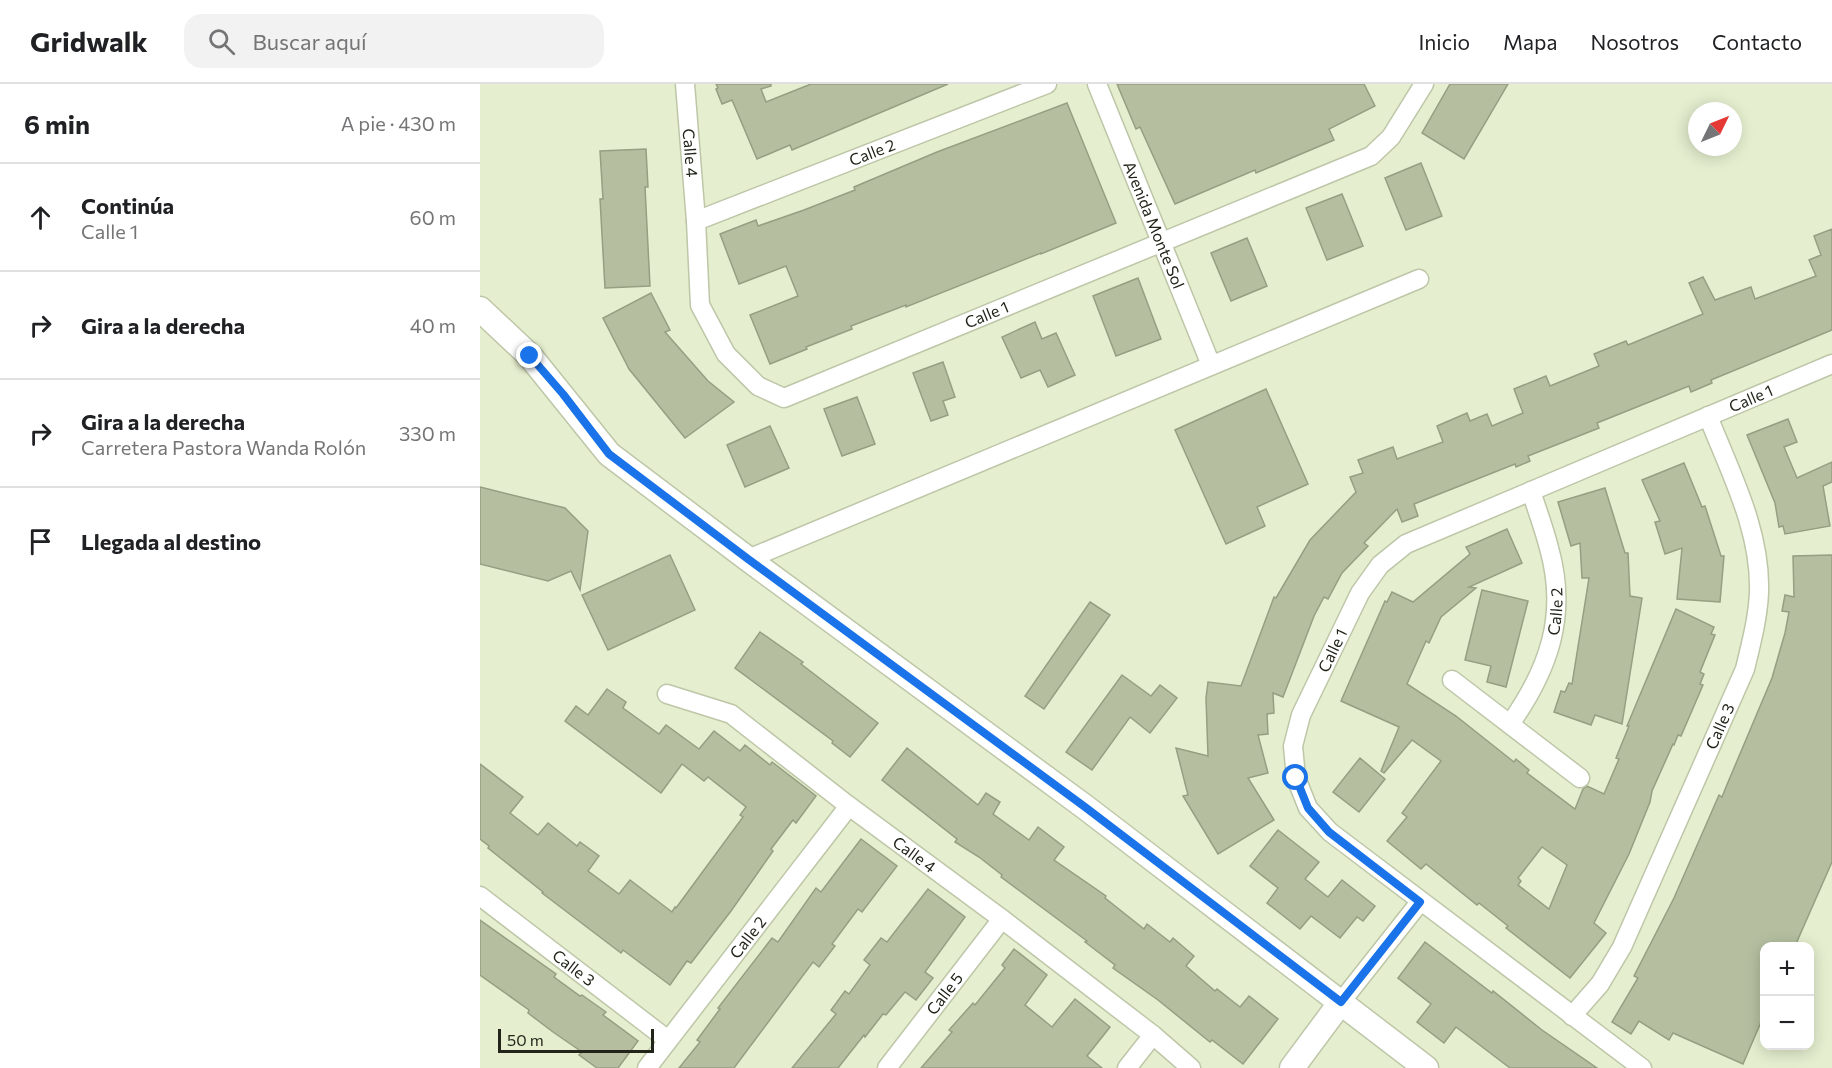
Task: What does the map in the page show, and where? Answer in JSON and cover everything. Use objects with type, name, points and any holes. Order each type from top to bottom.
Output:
[{"type":"street","name":"Calle 4","points":[[686,84],[696,221]]},
{"type":"street","name":"Calle 2","points":[[696,221],[1047,84]]},
{"type":"street","name":"Avenida Monte Sol","points":[[1097,84],[1211,365]]},
{"type":"street","name":"Calle 1","points":[[696,221],[700,305],[726,354],[758,386],[784,398],[1371,156],[1391,136],[1424,84]]},
{"type":"street","points":[[748,559],[1419,279]]},
{"type":"street","points":[[480,309],[530,356],[563,394],[609,454],[1085,807],[1425,1068]]},
{"type":"street","name":"Calle 1","points":[[1642,1068],[1329,832],[1308,808],[1296,778],[1293,746],[1301,715],[1360,593],[1380,565],[1407,544],[1832,363]]},
{"type":"street","name":"Calle 3","points":[[1572,1016],[1600,984],[1622,947],[1745,669],[1752,641],[1759,592],[1756,553],[1747,514],[1708,416]]},
{"type":"street","name":"Calle 2","points":[[1510,724],[1527,700],[1542,671],[1557,611],[1556,580],[1550,548],[1530,491]]},
{"type":"street","points":[[1452,680],[1580,778]]},
{"type":"street","name":"Calle 4","points":[[667,694],[730,714],[849,806],[1002,919],[1153,1035],[1191,1068]]},
{"type":"street","name":"Calle 2","points":[[647,1068],[849,806]]},
{"type":"street","name":"Calle 3","points":[[480,896],[668,1041]]},
{"type":"street","points":[[1292,1068],[1420,902]]},
{"type":"street","name":"Calle 5","points":[[887,1068],[1002,919]]},
{"type":"street","points":[[1127,1068],[1153,1035]]},
{"type":"building","points":[[716,84],[771,84],[761,89],[766,102],[811,84],[948,84],[792,150],[790,145],[757,159],[732,100],[722,104]]},
{"type":"building","points":[[1117,84],[1364,84],[1375,106],[1329,129],[1334,140],[1175,204],[1140,127],[1136,129]]},
{"type":"building","points":[[1450,84],[1508,84],[1464,159],[1422,133]]},
{"type":"building","points":[[1067,103],[1116,223],[906,307],[906,305],[851,326],[852,329],[770,364],[750,315],[798,296],[786,266],[739,284],[720,234],[756,220],[758,226],[804,210],[855,190],[854,187],[937,152]]},
{"type":"building","points":[[646,149],[648,187],[645,187],[650,286],[605,288],[600,151]]},
{"type":"building","points":[[1421,163],[1442,216],[1406,230],[1385,178]]},
{"type":"building","points":[[1342,194],[1363,246],[1327,260],[1306,208]]},
{"type":"building","points":[[1832,229],[1832,330],[1711,380],[1712,383],[1691,392],[1689,386],[1597,423],[1599,428],[1528,456],[1530,461],[1516,467],[1515,464],[1414,504],[1418,516],[1402,522],[1397,509],[1364,543],[1368,546],[1342,573],[1328,599],[1324,597],[1314,616],[1283,697],[1273,693],[1274,713],[1267,714],[1268,734],[1258,735],[1268,773],[1248,778],[1274,820],[1218,854],[1183,796],[1188,795],[1176,748],[1208,756],[1206,698],[1208,682],[1241,686],[1274,597],[1276,598],[1310,540],[1356,492],[1350,477],[1363,473],[1358,460],[1393,447],[1397,459],[1443,442],[1437,426],[1467,413],[1470,421],[1487,414],[1492,426],[1523,413],[1514,389],[1546,376],[1550,386],[1599,366],[1594,354],[1626,341],[1628,345],[1703,314],[1689,283],[1703,277],[1715,300],[1751,287],[1755,299],[1816,276],[1809,260],[1821,255],[1814,236]]},
{"type":"building","points":[[1247,238],[1267,286],[1231,301],[1211,253]]},
{"type":"building","points":[[1138,278],[1161,339],[1116,356],[1093,296]]},
{"type":"building","points":[[651,293],[670,330],[665,332],[708,381],[734,402],[685,438],[629,369],[603,318]]},
{"type":"building","points":[[1035,322],[1042,339],[1056,333],[1075,375],[1048,387],[1040,370],[1021,378],[1002,337]]},
{"type":"building","points":[[943,362],[955,397],[943,401],[948,415],[931,421],[913,373]]},
{"type":"building","points":[[1266,389],[1308,484],[1257,507],[1265,526],[1226,544],[1175,430]]},
{"type":"building","points":[[857,397],[875,444],[842,456],[824,409]]},
{"type":"building","points":[[1788,419],[1797,442],[1784,447],[1797,478],[1832,462],[1832,482],[1823,486],[1830,526],[1785,534],[1783,526],[1779,527],[1775,503],[1747,435]]},
{"type":"building","points":[[770,426],[789,468],[745,487],[727,445]]},
{"type":"building","points":[[1684,463],[1702,507],[1705,506],[1721,556],[1724,556],[1720,602],[1677,599],[1682,548],[1665,554],[1655,522],[1660,521],[1642,480]]},
{"type":"building","points":[[480,487],[565,508],[588,531],[580,590],[571,571],[548,581],[480,564]]},
{"type":"building","points":[[1605,488],[1625,553],[1628,553],[1630,596],[1642,598],[1622,724],[1595,715],[1591,725],[1554,712],[1561,691],[1565,692],[1569,683],[1572,684],[1589,578],[1582,578],[1580,543],[1571,546],[1558,502]]},
{"type":"building","points":[[1507,529],[1522,563],[1469,587],[1476,588],[1441,617],[1429,643],[1426,641],[1407,684],[1456,716],[1514,762],[1516,759],[1529,770],[1527,773],[1575,809],[1583,789],[1587,786],[1604,794],[1619,759],[1616,758],[1629,726],[1627,726],[1676,609],[1714,627],[1711,634],[1715,635],[1700,672],[1704,674],[1700,684],[1703,685],[1681,736],[1678,735],[1673,744],[1652,791],[1650,802],[1629,854],[1594,923],[1606,933],[1570,978],[1506,928],[1508,926],[1479,903],[1477,905],[1426,864],[1421,869],[1387,841],[1407,817],[1402,813],[1441,761],[1412,740],[1384,773],[1381,771],[1399,727],[1341,701],[1385,601],[1387,602],[1392,592],[1413,602],[1470,554],[1466,547]],"holes":[[[1542,847],[1567,865],[1549,909],[1518,885],[1521,881],[1518,878]]]},
{"type":"building","points":[[670,555],[695,610],[608,650],[582,595]]},
{"type":"building","points":[[1832,555],[1832,862],[1797,942],[1760,942],[1760,1024],[1743,1064],[1673,1033],[1669,1040],[1639,1021],[1631,1034],[1612,1022],[1638,978],[1634,976],[1674,898],[1719,795],[1722,797],[1772,678],[1789,612],[1782,611],[1785,595],[1794,597],[1793,556]]},
{"type":"building","points":[[1482,590],[1528,601],[1506,687],[1487,682],[1491,666],[1465,660]]},
{"type":"building","points":[[1090,602],[1110,615],[1044,709],[1025,696]]},
{"type":"building","points":[[760,632],[803,662],[801,664],[878,723],[850,757],[832,743],[833,741],[735,668]]},
{"type":"building","points":[[1122,675],[1151,696],[1160,685],[1177,698],[1150,733],[1130,717],[1092,770],[1066,752]]},
{"type":"building","points":[[607,689],[626,702],[623,708],[659,734],[666,725],[699,749],[714,731],[740,751],[745,745],[770,765],[772,762],[816,796],[796,823],[793,820],[771,849],[773,851],[731,911],[691,963],[687,961],[670,985],[623,950],[621,953],[542,893],[480,839],[480,764],[523,797],[510,813],[538,835],[548,823],[577,846],[580,842],[599,856],[588,871],[619,894],[630,880],[672,912],[676,908],[743,817],[740,815],[746,807],[708,777],[704,781],[682,764],[661,793],[565,721],[576,706],[588,715]]},
{"type":"building","points":[[907,748],[978,805],[986,793],[1000,802],[993,814],[1029,840],[1038,827],[1064,847],[1054,860],[1106,896],[1105,898],[1144,929],[1147,924],[1170,942],[1173,938],[1194,956],[1186,966],[1215,991],[1217,989],[1240,1007],[1249,996],[1278,1019],[1243,1064],[1212,1040],[1210,1042],[1158,1000],[1113,968],[1115,965],[1085,942],[1087,941],[1001,877],[1002,875],[979,857],[955,842],[957,839],[882,780]]},
{"type":"building","points":[[1360,758],[1385,779],[1359,812],[1333,792]]},
{"type":"building","points":[[1278,830],[1319,862],[1305,879],[1328,897],[1342,880],[1375,906],[1363,921],[1357,917],[1340,938],[1311,916],[1300,929],[1267,903],[1278,888],[1250,866]]},
{"type":"building","points":[[861,839],[897,866],[862,912],[858,909],[832,944],[835,946],[819,967],[813,962],[734,1068],[679,1068],[700,1042],[697,1040],[720,1009],[718,1008],[772,938],[778,942],[816,888],[821,892]]},
{"type":"building","points":[[928,889],[965,917],[925,972],[933,978],[916,1000],[905,992],[886,1015],[883,1014],[865,1037],[864,1035],[838,1068],[792,1068],[836,1014],[831,1010],[845,991],[849,994],[870,965],[864,960],[881,938],[887,942]]},
{"type":"building","points":[[480,920],[556,974],[554,977],[580,996],[582,995],[606,1012],[603,1015],[638,1041],[618,1068],[597,1068],[579,1055],[582,1052],[480,975]]},
{"type":"building","points":[[1425,942],[1542,1030],[1597,1068],[1510,1068],[1456,1027],[1444,1043],[1417,1022],[1431,1004],[1398,978]]},
{"type":"building","points":[[1014,949],[1047,975],[1025,1005],[1052,1027],[1075,999],[1110,1027],[1087,1056],[1102,1068],[921,1068],[952,1032],[949,1030],[973,1003],[975,1005],[1005,968],[1002,965]]},
{"type":"route","points":[[530,356],[563,394],[609,454],[1085,807],[1341,1002],[1420,902],[1329,832],[1308,808],[1296,778]]}]
